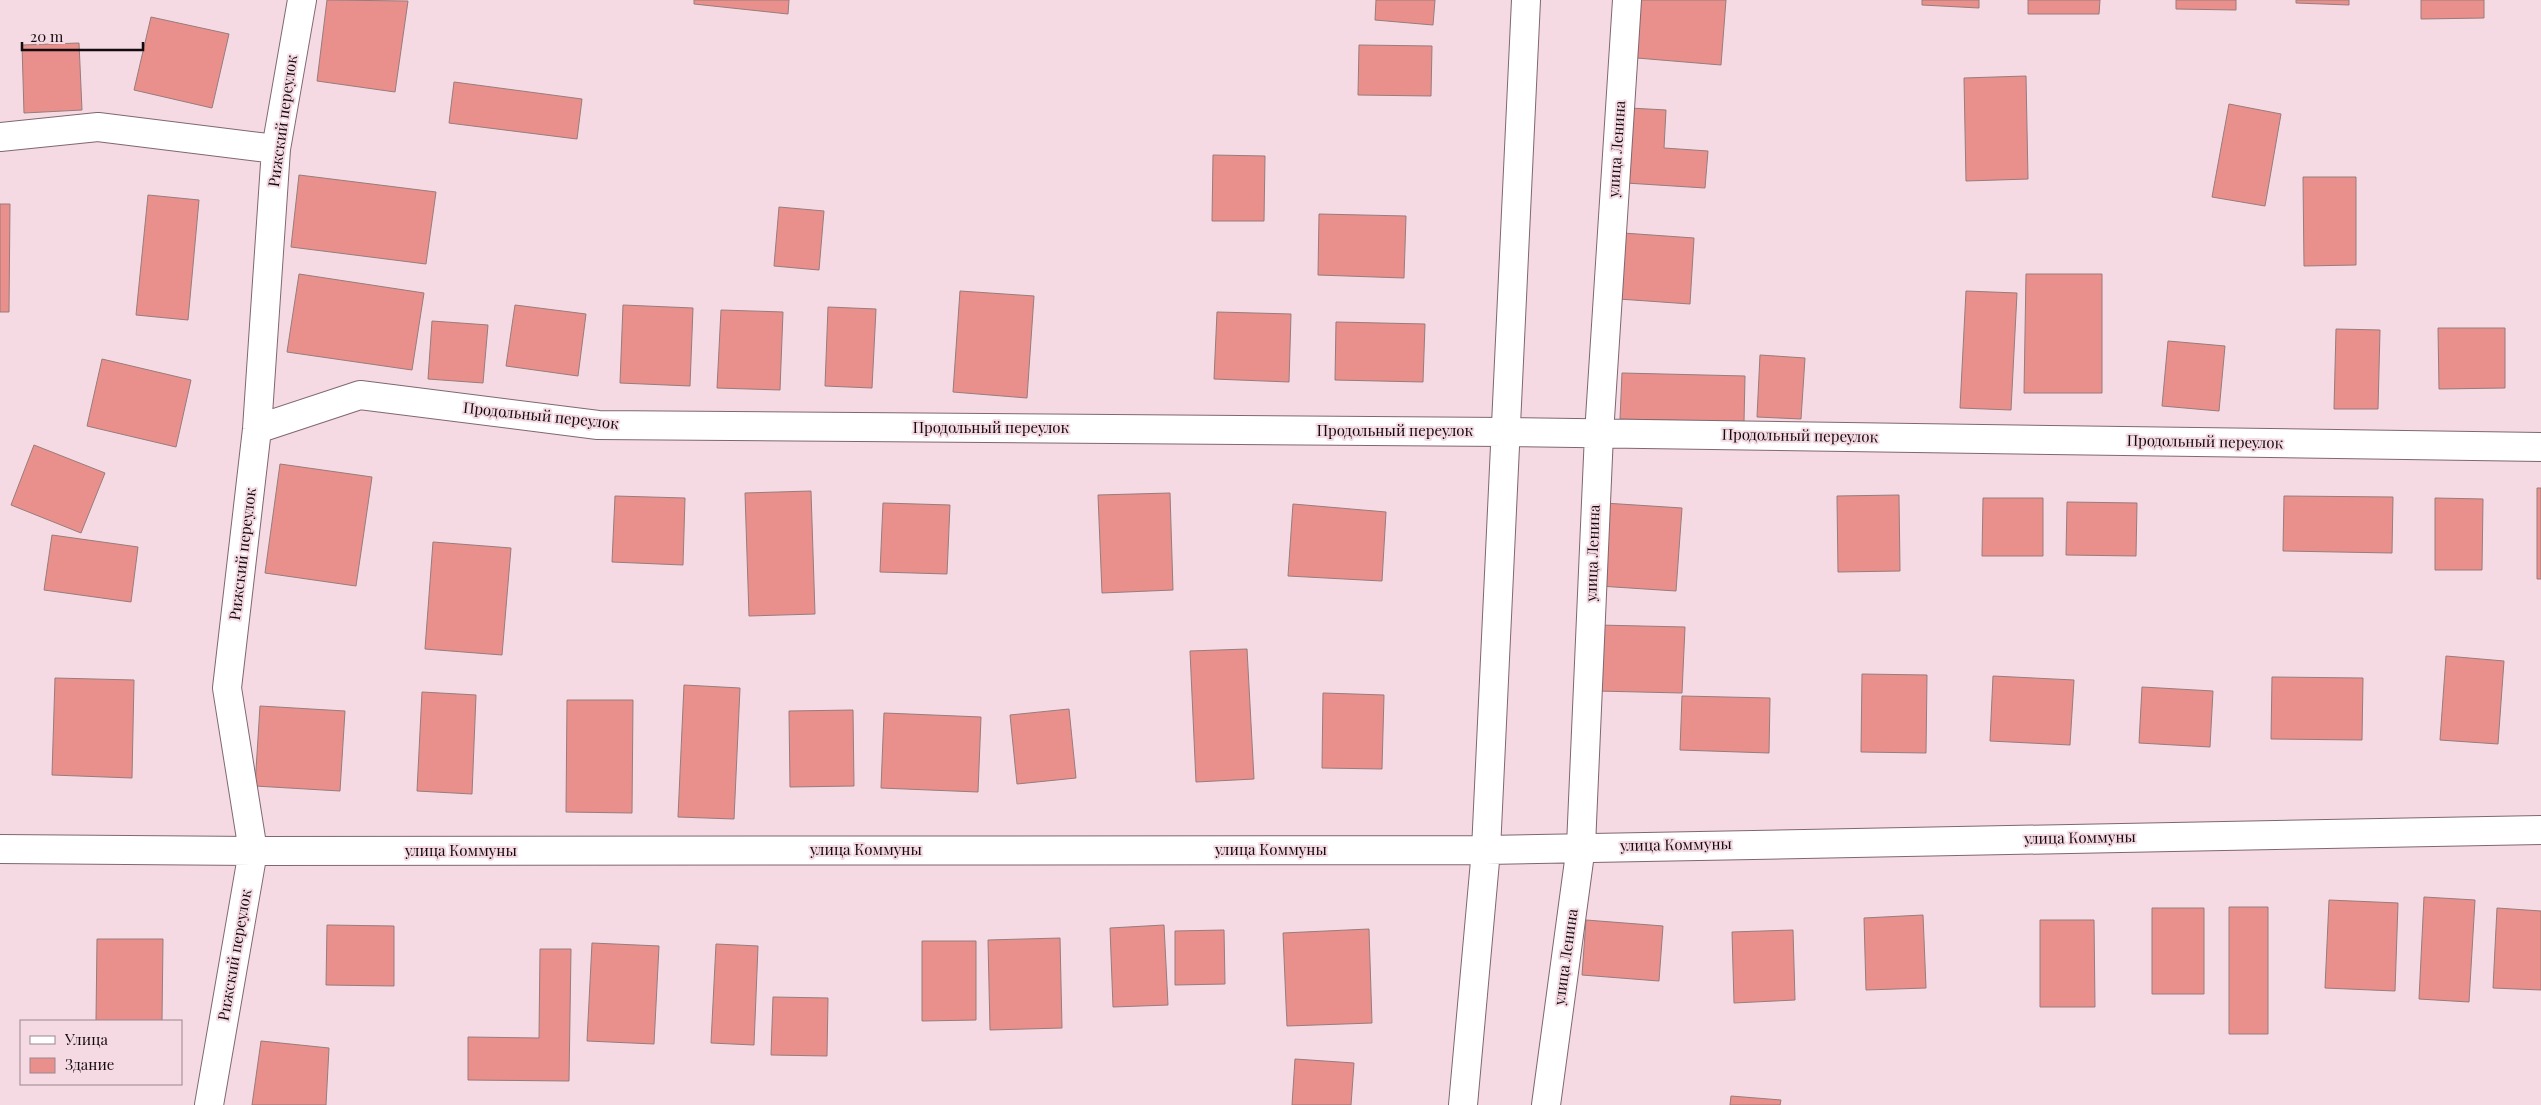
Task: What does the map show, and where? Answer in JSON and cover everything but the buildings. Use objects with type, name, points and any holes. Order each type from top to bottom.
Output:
[{"type":"street","name":"Рижский переулок","points":[[209,1105],[252,851],[227,688],[257,428],[276,149],[302,0]]},
{"type":"street","points":[[1463,1105],[1486,850],[1504,432],[1526,0]]},
{"type":"street","name":"улица Ленина","points":[[1546,1105],[1581,846],[1598,434],[1627,0]]},
{"type":"street","points":[[0,137],[98,127],[276,149]]},
{"type":"street","name":"Продольный переулок","points":[[257,428],[360,395],[598,425],[1504,432],[2541,446]]},
{"type":"street","name":"улица Коммуны","points":[[0,849],[252,851],[1486,850],[1581,846],[2541,830]]}]
